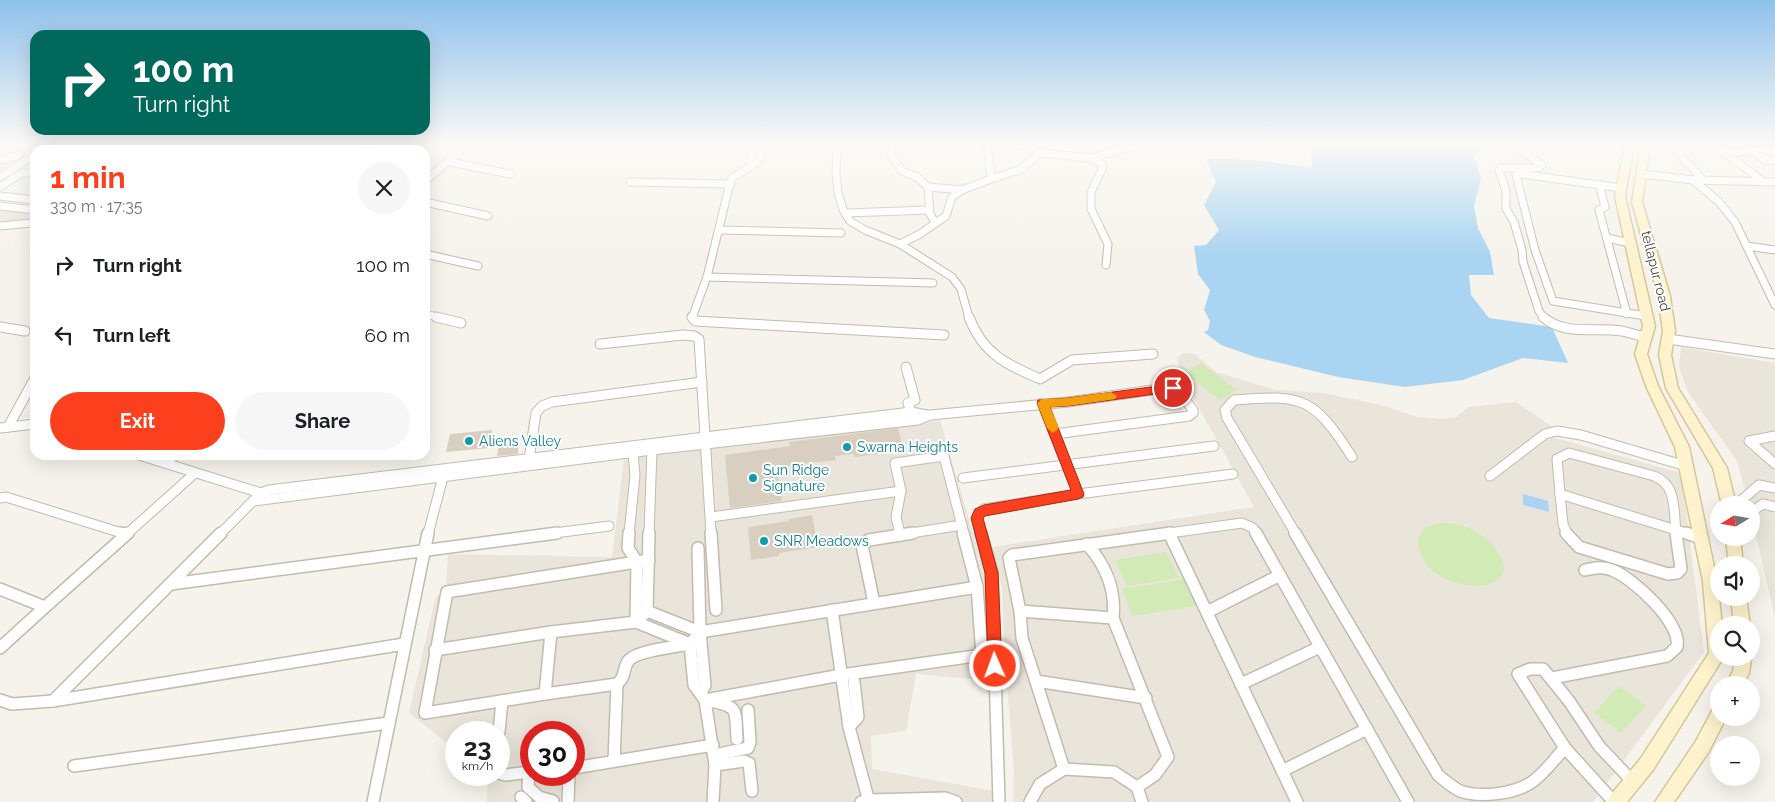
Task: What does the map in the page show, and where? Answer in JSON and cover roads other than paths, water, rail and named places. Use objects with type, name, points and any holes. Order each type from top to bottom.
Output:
[{"type":"street","points":[[833,181],[853,224],[900,244],[957,282],[965,300],[972,328],[980,343],[1005,363],[1040,379],[1053,374],[1061,365],[1072,360],[1153,354]]},
{"type":"street","points":[[921,181],[928,187],[962,190]]},
{"type":"street","points":[[900,244],[920,234],[946,216],[952,197],[962,190],[985,181]]},
{"type":"street","points":[[1095,181],[1090,192],[1092,209],[1108,244],[1106,265]]},
{"type":"street","points":[[1502,181],[1506,191],[1506,209],[1514,222],[1522,250],[1523,262],[1539,312],[1550,323],[1562,327],[1598,331],[1622,331],[1645,337]]},
{"type":"street","points":[[1518,181],[1551,299],[1562,304],[1646,316]]},
{"type":"street","points":[[1576,181],[1621,188]]},
{"type":"street","points":[[1622,181],[1620,196],[1649,326],[1641,354],[1652,386],[1682,447],[1710,581],[1716,654],[1647,764],[1633,782],[1615,802],[1565,748],[1518,674],[1538,668],[1552,678],[1599,746],[1633,782]]},
{"type":"street","name":"tellapur road","points":[[1641,181],[1637,202],[1662,289],[1669,331],[1666,355],[1672,388],[1720,468],[1727,496]]},
{"type":"street","points":[[1695,181],[1719,202],[1730,215],[1775,305]]},
{"type":"street","points":[[1747,181],[1775,182]]},
{"type":"street","points":[[630,182],[731,184],[707,277],[692,318],[700,323],[944,335]]},
{"type":"street","points":[[1602,185],[1605,207],[1598,210],[1628,314]]},
{"type":"street","points":[[928,187],[929,210],[935,222]]},
{"type":"street","points":[[0,196],[30,199]]},
{"type":"street","points":[[430,203],[488,216]]},
{"type":"street","points":[[0,206],[30,209]]},
{"type":"street","points":[[846,212],[929,210]]},
{"type":"street","points":[[0,226],[30,223]]},
{"type":"street","points":[[720,230],[841,233]]},
{"type":"street","points":[[1607,238],[1630,243]]},
{"type":"street","points":[[1747,246],[1775,250]]},
{"type":"street","points":[[430,255],[478,266]]},
{"type":"street","points":[[707,277],[933,283]]},
{"type":"street","points":[[1639,284],[1662,289]]},
{"type":"street","points":[[430,315],[461,323]]},
{"type":"street","points":[[0,327],[25,331]]},
{"type":"street","points":[[600,344],[694,336],[698,339],[700,344],[716,610]]},
{"type":"street","points":[[1668,339],[1775,354]]},
{"type":"street","points":[[906,367],[915,400],[908,403],[911,412]]},
{"type":"street","points":[[528,459],[536,413],[542,406],[552,402],[702,382]]},
{"type":"street","points":[[4,427],[30,385]]},
{"type":"street","points":[[277,494],[442,477],[633,453],[893,409],[930,415],[1068,402],[1173,388],[1183,396],[1193,410],[1193,413],[1189,416],[1055,434]]},
{"type":"street","points":[[1352,457],[1323,416],[1312,406],[1286,399],[1248,398],[1234,400],[1225,410],[1227,418],[1438,775],[1450,787],[1469,794],[1491,794],[1520,788],[1532,782],[1565,748]]},
{"type":"street","points":[[1042,403],[1078,494]]},
{"type":"street","points":[[155,460],[257,497],[263,502],[277,494],[528,459],[918,420],[930,415]]},
{"type":"street","points":[[4,427],[30,424]]},
{"type":"street","points":[[1490,476],[1545,434],[1557,431],[1581,435],[1686,466]]},
{"type":"street","points":[[1775,436],[1748,441],[1775,464]]},
{"type":"street","points":[[964,478],[1214,446]]},
{"type":"street","points":[[636,622],[647,611],[652,450]]},
{"type":"street","points":[[633,453],[635,475],[628,548],[637,562],[636,622]]},
{"type":"street","points":[[1569,453],[1664,480],[1670,487],[1681,569],[1677,573],[1668,574],[1579,547],[1570,541],[1565,533],[1560,494],[1557,459],[1569,453]]},
{"type":"street","points":[[703,697],[982,655],[977,587],[944,456],[896,463],[901,491],[896,518],[900,535]]},
{"type":"street","points":[[165,463],[169,460]]},
{"type":"street","points":[[0,648],[195,473]]},
{"type":"street","points":[[999,802],[992,573],[977,518],[980,512],[1078,494],[1233,474]]},
{"type":"street","points":[[373,802],[423,552],[442,477]]},
{"type":"street","points":[[1746,496],[1759,485],[1775,488]]},
{"type":"street","points":[[711,517],[901,491]]},
{"type":"street","points":[[1560,494],[1701,538]]},
{"type":"street","points":[[53,701],[257,497]]},
{"type":"street","points":[[0,498],[6,498],[125,534]]},
{"type":"street","points":[[1760,506],[1763,504],[1775,507]]},
{"type":"street","points":[[1064,769],[1022,638],[1020,611],[1008,563],[1009,558],[1012,555],[1242,523],[1254,528],[1408,802]]},
{"type":"street","points":[[874,604],[862,545],[869,540],[962,525]]},
{"type":"street","points":[[171,584],[609,526]]},
{"type":"street","points":[[1169,533],[1297,802]]},
{"type":"street","points":[[1088,544],[1098,556],[1111,585],[1116,604],[1113,618],[1168,757],[1155,775],[1138,787]]},
{"type":"street","points":[[698,548],[700,632],[705,685],[703,697],[714,755],[713,802]]},
{"type":"street","points":[[648,560],[450,590],[447,592],[424,713],[617,684],[623,679],[627,662],[636,655],[690,644],[700,632]]},
{"type":"street","points":[[1552,678],[1667,656],[1674,652],[1678,643],[1675,631],[1644,590],[1614,570],[1603,568],[1585,570]]},
{"type":"street","points":[[1207,612],[1280,575]]},
{"type":"street","points":[[647,611],[700,632],[977,587]]},
{"type":"street","points":[[0,589],[45,607]]},
{"type":"street","points":[[832,610],[849,727],[866,801],[945,798],[956,802]]},
{"type":"street","points":[[1020,611],[1113,618]]},
{"type":"street","points":[[435,650],[551,632],[636,622],[690,644]]},
{"type":"street","points":[[545,694],[551,632]]},
{"type":"street","points":[[0,700],[12,704],[53,701],[404,644]]},
{"type":"street","points":[[690,644],[694,685],[703,697],[728,704],[735,712],[737,739]]},
{"type":"street","points":[[1241,684],[1320,647]]},
{"type":"street","points":[[1036,681],[1146,698]]},
{"type":"street","points":[[849,727],[858,717],[859,710],[854,682]]},
{"type":"street","points":[[614,761],[617,684]]},
{"type":"street","points":[[499,721],[502,701]]},
{"type":"street","points":[[585,766],[614,761],[714,755],[748,748],[750,742],[748,710]]},
{"type":"street","points":[[74,766],[388,723]]},
{"type":"street","points":[[1664,802],[1702,747],[1713,726]]},
{"type":"street","points":[[1282,771],[1366,729]]},
{"type":"street","points":[[714,755],[749,763],[752,791]]},
{"type":"street","points":[[1030,802],[1040,784],[1064,769],[1114,772],[1138,787],[1142,802]]},
{"type":"street","points":[[528,786],[533,793],[543,799],[553,801]]},
{"type":"street","points":[[568,802],[569,786]]},
{"type":"water","points":[[1480,181],[1474,206],[1478,228],[1490,252],[1494,275],[1469,275],[1471,295],[1489,318],[1552,327],[1568,363],[1523,358],[1463,380],[1405,387],[1338,377],[1255,357],[1221,345],[1204,332],[1208,330],[1210,321],[1204,310],[1210,290],[1198,274],[1194,246],[1206,245],[1219,230],[1204,205],[1216,182]]},
{"type":"water","points":[[1523,494],[1548,501],[1549,512],[1523,505]]},
{"type":"place","name":"Aliens Valley","points":[[469,441]]},
{"type":"place","name":"Swarna Heights","points":[[847,447]]},
{"type":"place","name":"Sun Ridge Signature","points":[[753,478]]},
{"type":"place","name":"SNR Meadows","points":[[764,541]]}]
